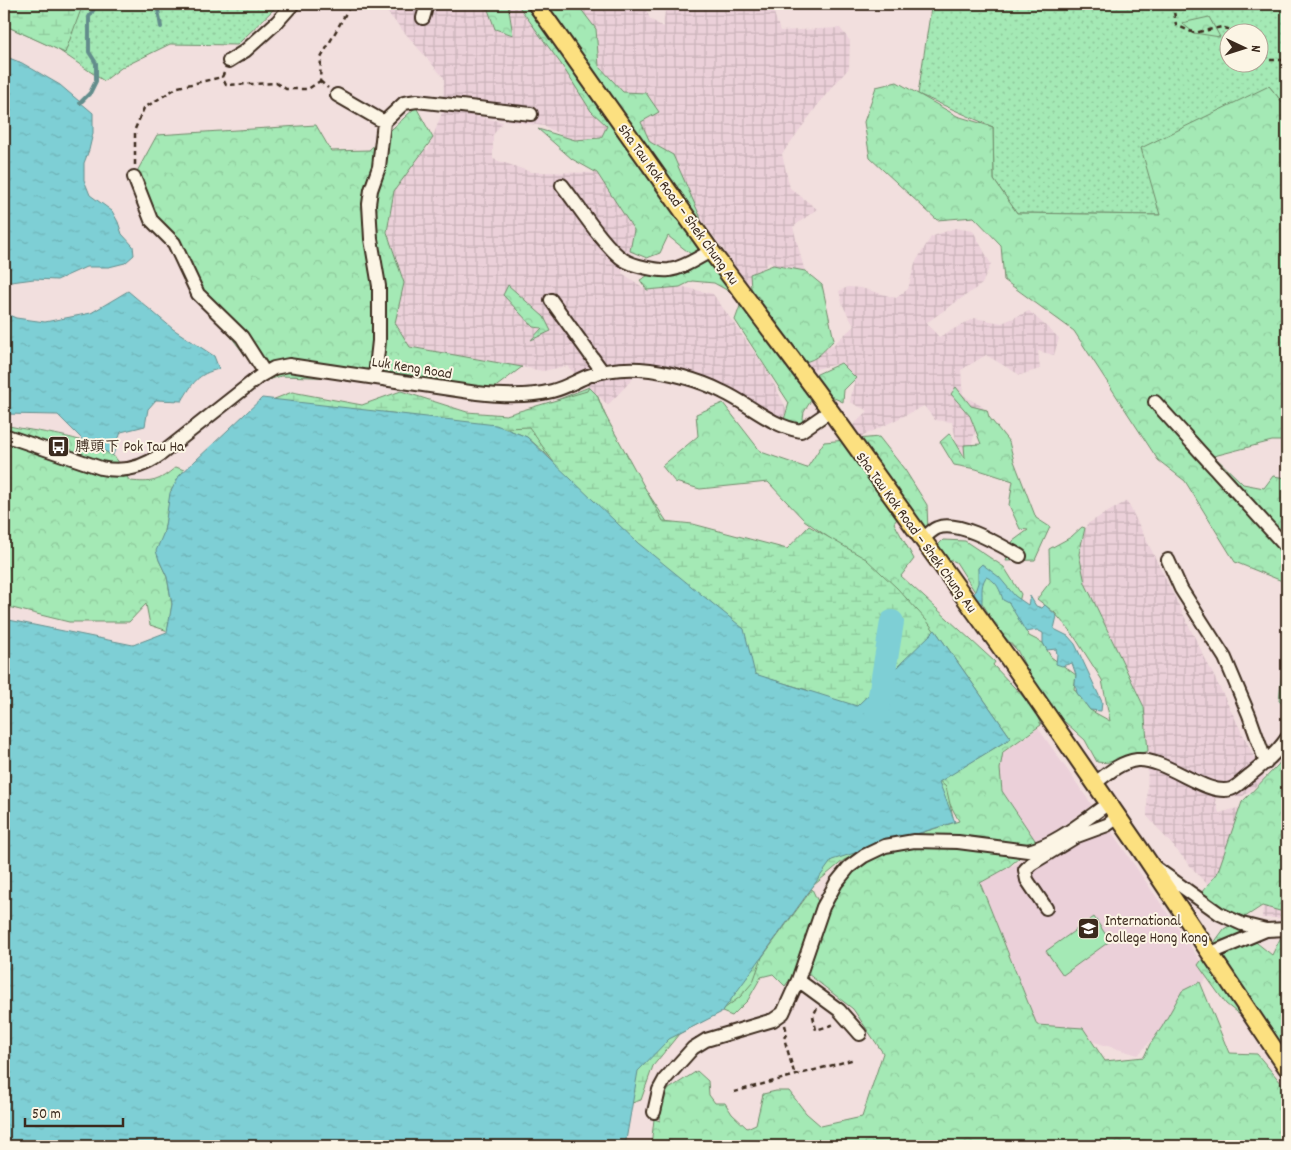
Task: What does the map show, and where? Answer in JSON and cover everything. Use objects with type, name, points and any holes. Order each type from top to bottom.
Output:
[{"type":"main road","name":"Sha Tau Kok Road – Shek Chung Au","points":[[536,4],[712,251],[1006,655],[1150,863],[1287,1068]]},
{"type":"street","points":[[229,61],[245,51],[277,22],[293,4]]},
{"type":"street","points":[[423,18],[427,4]]},
{"type":"street","points":[[337,95],[384,122]]},
{"type":"street","points":[[375,377],[379,341],[379,286],[370,234],[369,204],[370,190],[379,167],[384,122],[404,103],[417,101],[531,114]]},
{"type":"street","points":[[134,177],[151,220],[174,243],[198,294],[242,337],[265,373]]},
{"type":"street","points":[[562,185],[609,246],[624,260],[647,268],[670,270],[712,251]]},
{"type":"street","points":[[551,300],[602,372]]},
{"type":"street","name":"Luk Keng Road","points":[[4,435],[101,468],[117,471],[133,469],[148,463],[160,455],[265,373],[280,367],[296,365],[477,393],[515,395],[552,391],[614,369],[640,369],[674,375],[722,391],[785,428],[801,431],[830,411]]},
{"type":"street","points":[[1154,402],[1287,548]]},
{"type":"street","points":[[922,540],[938,527],[956,528],[983,535],[1020,556]]},
{"type":"street","points":[[1168,560],[1181,589],[1225,658],[1249,715],[1266,763]]},
{"type":"street","points":[[1094,784],[1120,765],[1136,760],[1151,761],[1208,786],[1222,790],[1232,789],[1266,763],[1281,748],[1287,738]]},
{"type":"street","points":[[654,1112],[662,1085],[693,1048],[706,1040],[773,1020],[783,1013],[798,980],[823,907],[836,883],[849,867],[864,856],[885,846],[914,841],[958,842],[1028,851],[1062,835],[1109,803]]},
{"type":"street","points":[[1046,908],[1027,880],[1025,870],[1031,864],[1077,836],[1107,825],[1118,817]]},
{"type":"street","points":[[1150,863],[1220,914],[1242,924],[1266,930],[1287,929]]},
{"type":"street","points":[[1211,953],[1266,930]]},
{"type":"street","points":[[798,980],[838,1010],[860,1034]]},
{"type":"path","points":[[222,77],[226,85],[276,83],[286,89],[308,89],[320,81],[321,58],[351,4]]},
{"type":"path","points":[[1173,4],[1176,25],[1194,33],[1218,28]]},
{"type":"path","points":[[1268,59],[1287,60]]},
{"type":"path","points":[[222,77],[229,61]]},
{"type":"path","points":[[134,177],[135,129],[144,108],[178,87],[222,77]]},
{"type":"path","points":[[823,999],[813,1016],[816,1030],[839,1023]]},
{"type":"path","points":[[787,1034],[784,1038],[795,1076]]},
{"type":"path","points":[[734,1092],[855,1059]]},
{"type":"shaded area","points":[[380,4],[517,4],[619,142],[571,140],[544,126],[467,114],[503,122],[493,135],[493,159],[531,172],[602,173],[619,194],[636,236],[622,273],[647,290],[684,287],[713,294],[767,370],[787,410],[779,425],[710,386],[640,371],[608,405],[567,366],[543,371],[410,347],[394,323],[404,283],[387,232],[394,191],[396,138],[428,150],[443,110],[444,78]]},
{"type":"shaded area","points":[[577,4],[644,4],[650,19],[663,27],[666,4],[771,4],[780,31],[840,28],[850,41],[849,68],[823,98],[782,154],[790,188],[817,209],[793,227],[811,295],[769,262],[748,284],[588,61],[598,33]]},
{"type":"shaded area","points":[[955,228],[973,231],[991,264],[982,284],[926,323],[939,337],[974,318],[1002,323],[1029,311],[1059,338],[1054,355],[1038,351],[1040,369],[1020,375],[986,355],[961,370],[963,395],[983,407],[985,423],[976,428],[969,454],[959,453],[952,422],[935,420],[924,406],[859,438],[850,428],[868,411],[850,402],[855,378],[841,363],[812,370],[805,361],[833,345],[854,326],[843,306],[839,291],[848,287],[861,288],[896,298],[908,289],[915,263],[931,237]]},
{"type":"shaded area","points":[[1127,501],[1265,779],[1243,796],[1215,798],[1219,813],[1256,803],[1222,898],[1201,878],[1147,816],[1148,751],[1144,707],[1082,577],[1079,547],[1087,524]]},
{"type":"shaded area","points":[[1038,728],[1092,805],[1037,843],[985,766]]},
{"type":"shaded area","name":"International College Hong Kong","points":[[1100,815],[1210,975],[1138,1055],[1037,1025],[980,883],[1062,839]]},
{"type":"shaded area","points":[[1264,895],[1287,896],[1287,918],[1262,918]]},
{"type":"green space","points":[[4,4],[279,4],[237,45],[170,44],[121,68],[104,81],[57,49],[4,25]]},
{"type":"green space","points":[[4,4],[83,4],[65,53],[4,25]]},
{"type":"green space","points":[[486,4],[508,4],[513,35],[495,29]]},
{"type":"green space","points":[[517,4],[577,4],[596,29],[599,66],[623,92],[646,93],[659,112],[641,122],[650,142],[673,155],[700,216],[702,236],[700,247],[692,255],[668,236],[660,253],[647,258],[630,251],[634,230],[597,173],[572,159],[538,129],[575,140],[601,138],[607,126],[591,111],[561,64]]},
{"type":"green space","points":[[933,4],[1287,4],[1287,108],[1269,86],[1160,215],[1017,213],[994,180],[993,127],[918,94]]},
{"type":"green space","points":[[1209,17],[1218,37],[1194,33],[1182,23]]},
{"type":"green space","points":[[897,82],[957,116],[993,127],[994,180],[1017,213],[1160,215],[1141,148],[1269,86],[1287,108],[1287,441],[1272,441],[1214,456],[1243,484],[1264,488],[1273,476],[1287,478],[1287,583],[1235,562],[1185,481],[1158,460],[1074,331],[1004,280],[1001,245],[974,217],[937,220],[870,158],[864,122],[876,87]]},
{"type":"green space","points":[[416,107],[433,138],[394,191],[387,232],[404,283],[395,323],[410,347],[522,367],[489,392],[373,379],[281,376],[265,381],[198,294],[148,213],[134,177],[157,135],[316,125],[331,151],[369,150]]},
{"type":"green space","points":[[709,255],[813,397],[804,412],[801,431],[783,423],[789,403],[735,320],[740,306],[734,294],[714,283],[692,281],[680,287],[647,290],[640,280],[663,267]]},
{"type":"green space","points":[[773,265],[805,271],[822,285],[834,340],[820,354],[808,361],[803,362],[791,343],[772,325],[751,288],[750,274]]},
{"type":"green space","points":[[508,285],[544,317],[551,331],[531,340],[542,328],[533,327],[503,295]]},
{"type":"green space","points":[[841,363],[856,378],[844,390],[843,402],[823,393],[813,378],[815,375]]},
{"type":"green space","points":[[589,387],[597,395],[620,451],[679,540],[803,554],[842,547],[804,520],[768,482],[700,489],[675,482],[662,466],[698,436],[696,414],[723,403],[761,452],[807,468],[824,442],[879,437],[905,470],[927,505],[928,530],[902,512],[894,523],[914,559],[901,576],[995,662],[993,665],[1033,707],[1041,725],[1003,752],[1000,769],[1002,791],[1037,843],[1007,868],[980,883],[1037,1025],[1083,1028],[1105,1061],[1144,1057],[1182,991],[1200,982],[1229,1053],[1257,1054],[1287,1090],[1287,1146],[651,1146],[654,1119],[660,1121],[661,1101],[669,1089],[697,1071],[708,1081],[709,1095],[715,1103],[725,1103],[732,1114],[747,1128],[756,1124],[763,1094],[776,1091],[789,1091],[806,1113],[821,1126],[862,1117],[883,1053],[853,1009],[799,967],[785,986],[773,974],[761,977],[748,1000],[732,1016],[722,1012],[812,889],[822,910],[853,864],[895,841],[959,821],[938,782],[1011,738],[935,630],[857,706],[755,674],[744,629],[527,437],[496,425]]},
{"type":"green space","points":[[589,387],[597,395],[604,413],[663,521],[693,524],[787,549],[809,526],[866,559],[897,588],[927,621],[955,659],[975,710],[969,728],[954,748],[945,778],[936,778],[946,787],[953,817],[923,824],[844,860],[814,885],[767,943],[753,982],[740,997],[717,1014],[679,1034],[653,1066],[641,1100],[626,1105],[619,1099],[634,1054],[653,1012],[664,980],[675,965],[668,950],[675,931],[691,925],[696,905],[689,899],[709,880],[714,868],[731,863],[735,847],[756,823],[823,787],[913,776],[928,772],[928,747],[907,738],[876,763],[844,773],[856,747],[876,721],[891,679],[880,674],[874,704],[852,740],[822,747],[794,749],[795,739],[810,731],[819,716],[807,690],[746,672],[742,657],[719,657],[708,627],[666,575],[637,552],[575,493],[529,427],[485,429],[385,412],[352,437],[317,423],[282,426],[267,402],[292,392],[362,405],[401,391],[467,412],[506,415],[587,391]]},
{"type":"green space","points":[[956,387],[971,406],[987,410],[989,417],[1009,442],[1014,461],[1036,518],[1050,527],[1035,560],[1006,561],[1013,541],[1028,530],[1020,529],[1009,505],[1013,481],[976,469],[954,465],[940,442],[950,433],[965,458],[964,445],[981,444],[970,416],[951,394]]},
{"type":"green space","points":[[4,425],[73,438],[100,448],[115,458],[124,469],[124,473],[130,481],[144,482],[159,479],[176,467],[184,470],[171,491],[159,560],[167,577],[172,604],[168,631],[150,625],[146,604],[129,622],[69,622],[4,606]]},
{"type":"green space","points":[[1082,527],[1085,528],[1079,554],[1085,583],[1144,707],[1148,751],[1103,763],[1097,762],[1085,740],[1045,704],[1017,650],[1001,633],[956,562],[931,552],[943,540],[965,541],[1004,567],[1021,594],[1016,614],[1029,636],[1043,643],[1051,657],[1076,675],[1074,689],[1090,710],[1110,721],[1102,680],[1074,636],[1055,613],[1037,599],[1050,582],[1049,549],[1071,537]]},
{"type":"green space","points":[[1287,659],[1287,707],[1279,701],[1282,670]]},
{"type":"green space","points":[[1287,752],[1287,913],[1262,906],[1242,919],[1242,931],[1272,955],[1287,925],[1287,1071],[1284,1050],[1226,1004],[1198,965],[1224,929],[1229,926],[1224,914],[1201,893],[1217,874],[1242,802],[1278,765]]},
{"type":"green space","points":[[1094,917],[1110,941],[1063,975],[1046,951]]},
{"type":"water","points":[[4,56],[22,63],[60,85],[93,113],[93,133],[84,163],[84,180],[90,195],[112,211],[122,234],[133,246],[134,255],[125,263],[109,267],[86,267],[57,280],[34,279],[11,282],[4,280]]},
{"type":"water","points":[[128,291],[173,329],[214,356],[219,369],[205,374],[196,380],[182,401],[156,400],[148,409],[145,426],[121,432],[113,455],[86,443],[58,415],[4,414],[4,313],[16,318],[45,322],[91,313]]},
{"type":"water","points":[[262,398],[496,425],[527,437],[638,543],[744,629],[755,674],[857,706],[935,630],[1011,738],[939,782],[955,822],[832,860],[722,1012],[669,1039],[638,1071],[625,1146],[4,1146],[4,619],[133,645],[167,632],[172,604],[167,577],[156,551],[164,532],[170,493],[179,476]]},
{"type":"water","points":[[982,564],[999,577],[1015,596],[1028,605],[1030,596],[1036,606],[1042,608],[1045,605],[1057,616],[1054,629],[1068,636],[1075,644],[1102,702],[1101,711],[1090,710],[1077,693],[1076,675],[1072,663],[1062,666],[1056,664],[1056,649],[1047,650],[1043,643],[1043,633],[1037,630],[1026,632],[1009,603],[1003,600],[998,586],[986,577],[982,588],[981,608],[973,597],[978,583],[978,568]]},
{"type":"waterway","points":[[80,103],[90,93],[96,81],[96,63],[89,52],[89,17],[97,4]]},
{"type":"waterway","points":[[157,4],[161,27]]},
{"type":"waterway","points":[[877,714],[892,622]]},
{"type":"place","name":"膊頭下 Pok Tau Ha","points":[[59,446]]},
{"type":"place","name":"International College Hong Kong","points":[[1089,929]]}]
